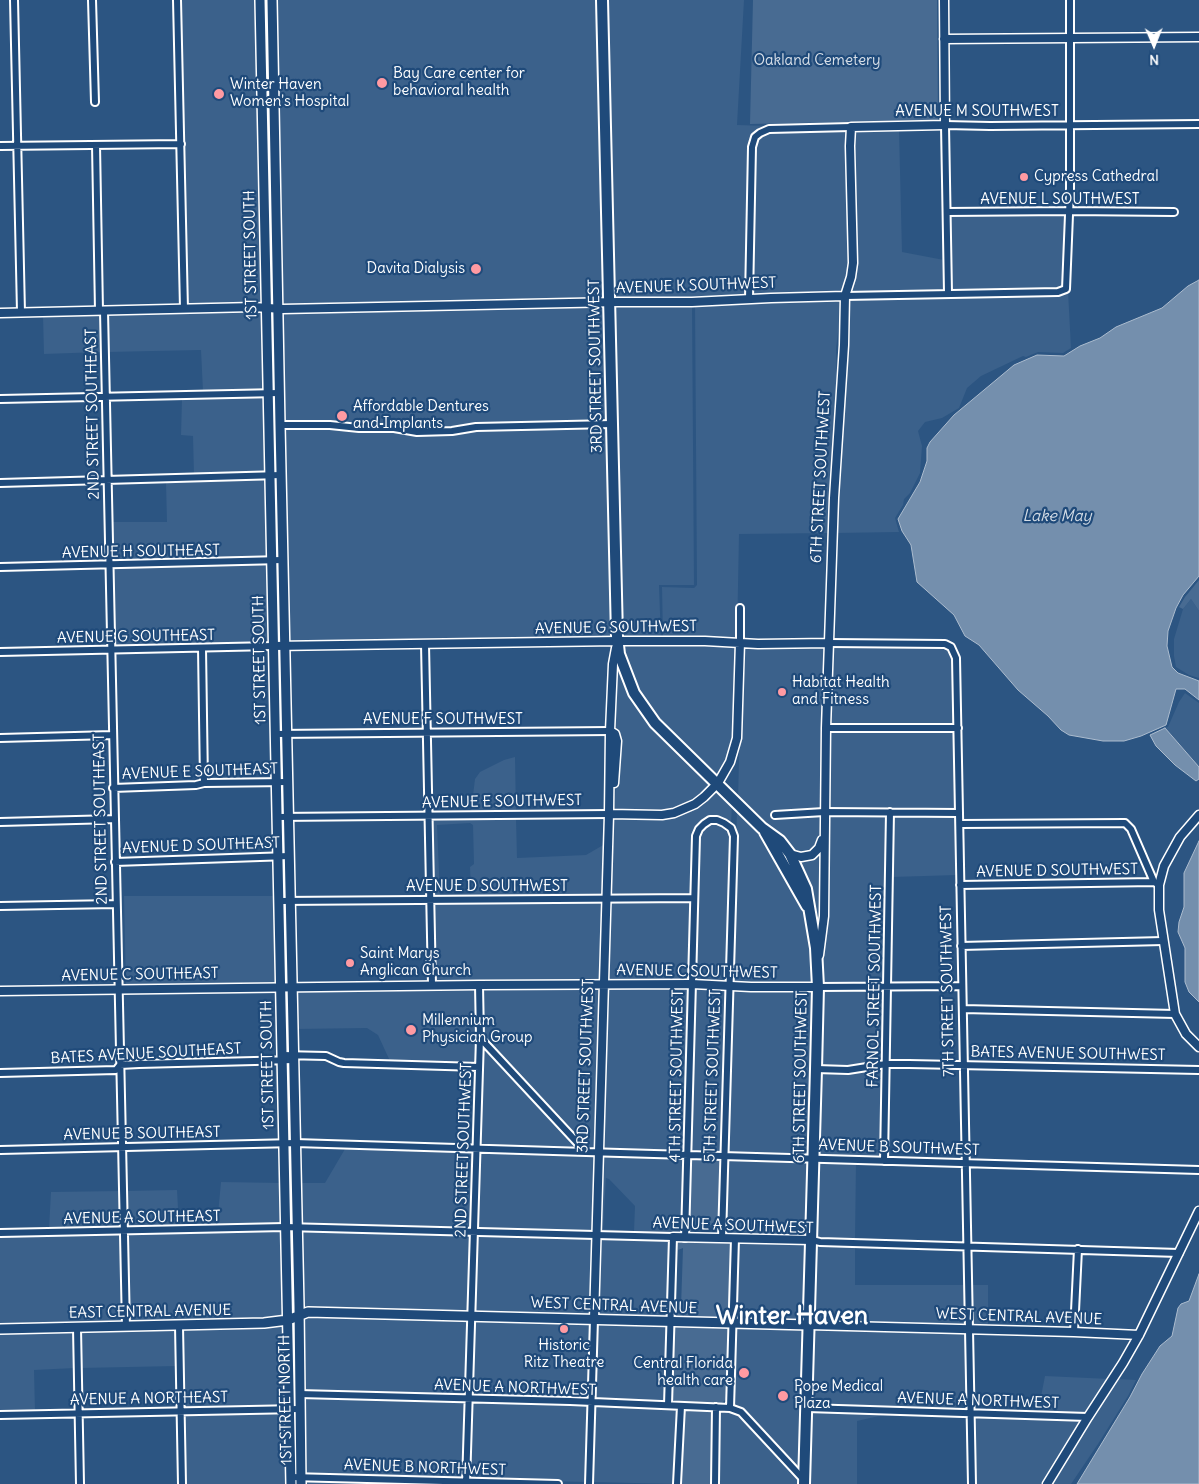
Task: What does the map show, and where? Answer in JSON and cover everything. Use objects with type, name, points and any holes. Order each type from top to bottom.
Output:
[{"type":"highway","name":"3RD STREET SOUTHWEST","points":[[602,0],[617,641]]},
{"type":"highway","points":[[617,641],[627,679],[643,709],[762,828],[780,841],[790,854],[806,889],[818,967]]},
{"type":"highway","points":[[762,828],[809,909]]},
{"type":"highway","name":"6TH STREET SOUTHWEST","points":[[805,1483],[818,967]]},
{"type":"main road","name":"1ST STREET SOUTH","points":[[260,0],[288,1320]]},
{"type":"main road","name":"1ST STREET SOUTH","points":[[272,0],[298,1316]]},
{"type":"main road","name":"WEST CENTRAL AVENUE","points":[[298,1316],[308,1312],[809,1325]]},
{"type":"main road","name":"EAST CENTRAL AVENUE","points":[[0,1329],[264,1323],[288,1320],[298,1316]]},
{"type":"main road","name":"1ST STREET NORTH","points":[[295,1409],[299,1394],[298,1316]]},
{"type":"main road","name":"1ST STREET NORTH","points":[[288,1320],[295,1409],[296,1480]]},
{"type":"street","points":[[14,0],[20,312]]},
{"type":"street","points":[[92,0],[95,102]]},
{"type":"street","points":[[177,0],[184,309]]},
{"type":"street","points":[[944,0],[948,293]]},
{"type":"street","points":[[1069,211],[1071,125],[1070,0]]},
{"type":"street","points":[[944,39],[1199,38]]},
{"type":"street","name":"AVENUE M SOUTHWEST","points":[[749,299],[752,147],[758,134],[769,129],[945,125],[1199,124]]},
{"type":"street","name":"6TH STREET SOUTHWEST","points":[[818,967],[824,916],[826,728],[834,498],[844,345],[845,296],[853,263],[851,127]]},
{"type":"street","points":[[0,146],[180,144]]},
{"type":"street","name":"2ND STREET SOUTHEAST","points":[[96,145],[101,311],[106,396],[126,1326]]},
{"type":"street","name":"AVENUE K SOUTHWEST","points":[[0,313],[266,307],[277,309],[692,302],[948,293],[1058,292],[1066,289],[1068,282],[1069,211]]},
{"type":"street","name":"AVENUE L SOUTHWEST","points":[[946,212],[1174,212]]},
{"type":"street","points":[[0,399],[279,393]]},
{"type":"street","points":[[280,425],[330,424],[359,428],[394,428],[417,432],[452,431],[476,427],[612,424]]},
{"type":"street","points":[[0,483],[271,477],[281,475]]},
{"type":"street","name":"AVENUE H SOUTHEAST","points":[[0,567],[282,560]]},
{"type":"street","points":[[718,783],[730,762],[736,744],[740,608]]},
{"type":"street","name":"AVENUE G SOUTHWEST","points":[[273,646],[617,641],[740,642],[758,644],[945,644],[951,647],[955,653]]},
{"type":"street","name":"3RD STREET SOUTHWEST","points":[[594,1319],[610,731],[613,664],[617,641]]},
{"type":"street","points":[[425,644],[432,985]]},
{"type":"street","name":"AVENUE G SOUTHEAST","points":[[0,652],[273,646]]},
{"type":"street","points":[[202,648],[204,783]]},
{"type":"street","name":"7TH STREET SOUTHWEST","points":[[955,653],[960,824],[972,1484]]},
{"type":"street","points":[[826,728],[958,728]]},
{"type":"street","name":"AVENUE F SOUTHWEST","points":[[275,734],[610,731]]},
{"type":"street","points":[[0,738],[112,735]]},
{"type":"street","name":"AVENUE E SOUTHEAST","points":[[113,788],[196,785],[204,783],[288,782]]},
{"type":"street","name":"AVENUE E SOUTHWEST","points":[[277,817],[662,815],[674,813],[695,804],[718,783]]},
{"type":"street","points":[[775,814],[824,812],[959,813]]},
{"type":"street","name":"FARNOL STREET SOUTHWEST","points":[[884,1161],[890,812]]},
{"type":"street","points":[[1157,884],[1171,850],[1199,814]]},
{"type":"street","points":[[0,822],[114,820]]},
{"type":"street","name":"4TH STREET SOUTHWEST","points":[[685,1238],[696,836],[700,827],[710,820],[717,820],[728,826]]},
{"type":"street","points":[[960,824],[1126,823],[1131,829],[1157,884],[1163,941],[1175,1014],[1186,1034],[1199,1047]]},
{"type":"street","name":"5TH STREET SOUTHWEST","points":[[722,1238],[734,836],[728,826]]},
{"type":"street","name":"6TH STREET SOUTHWEST","points":[[790,854],[801,857],[812,855],[819,848],[824,830]]},
{"type":"street","name":"AVENUE D SOUTHEAST","points":[[115,862],[289,856]]},
{"type":"street","name":"AVENUE D SOUTHWEST","points":[[960,885],[1157,884]]},
{"type":"street","name":"AVENUE D SOUTHWEST","points":[[279,901],[694,898]]},
{"type":"street","points":[[0,906],[116,904]]},
{"type":"street","points":[[961,946],[1163,941]]},
{"type":"street","name":"AVENUE C SOUTHWEST","points":[[281,986],[692,984],[818,987],[962,986]]},
{"type":"street","name":"2ND STREET SOUTHWEST","points":[[467,1483],[480,985]]},
{"type":"street","name":"AVENUE C SOUTHEAST","points":[[0,992],[281,986]]},
{"type":"street","points":[[963,1009],[1175,1014]]},
{"type":"street","points":[[480,1038],[586,1152]]},
{"type":"street","points":[[293,1058],[326,1056],[344,1063],[479,1067]]},
{"type":"street","name":"BATES AVENUE SOUTHEAST","points":[[0,1072],[116,1070],[120,1066],[293,1058]]},
{"type":"street","name":"BATES AVENUE SOUTHWEST","points":[[816,1069],[848,1070],[886,1064],[964,1064],[1199,1070]]},
{"type":"street","points":[[284,1144],[586,1152]]},
{"type":"street","name":"AVENUE B SOUTHEAST","points":[[0,1150],[284,1144]]},
{"type":"street","name":"AVENUE B SOUTHWEST","points":[[586,1152],[1199,1170]]},
{"type":"street","points":[[1047,1484],[1124,1363],[1199,1211]]},
{"type":"street","name":"AVENUE A SOUTHWEST","points":[[285,1227],[812,1240],[820,1242],[1179,1253]]},
{"type":"street","name":"AVENUE A SOUTHEAST","points":[[0,1234],[285,1227]]},
{"type":"street","points":[[668,1405],[673,1237]]},
{"type":"street","points":[[735,1238],[730,1408],[741,1412],[805,1483]]},
{"type":"street","points":[[1074,1332],[1078,1249]]},
{"type":"street","points":[[589,1484],[594,1319]]},
{"type":"street","name":"WEST CENTRAL AVENUE","points":[[809,1325],[1139,1335]]},
{"type":"street","points":[[179,1326],[182,1484]]},
{"type":"street","points":[[77,1328],[80,1484]]},
{"type":"street","name":"AVENUE A NORTHWEST","points":[[299,1394],[470,1398],[730,1408]]},
{"type":"street","points":[[677,1484],[681,1406]]},
{"type":"street","points":[[715,1484],[716,1407]]},
{"type":"street","name":"AVENUE A NORTHWEST","points":[[807,1408],[1088,1417]]},
{"type":"street","name":"AVENUE A NORTHEAST","points":[[0,1415],[295,1409]]},
{"type":"street","name":"AVENUE B NORTHWEST","points":[[296,1480],[558,1484]]},
{"type":"shaded area","points":[[180,0],[257,0],[263,304],[187,306]]},
{"type":"shaded area","points":[[263,0],[270,0],[274,305],[269,304]]},
{"type":"shaded area","points":[[276,0],[599,0],[606,299],[280,306]]},
{"type":"shaded area","points":[[605,0],[744,0],[737,125],[767,126],[757,130],[750,141],[746,296],[692,299],[612,299]]},
{"type":"shaded area","points":[[848,130],[850,263],[843,293],[752,295],[755,148],[757,139],[761,135],[769,133]]},
{"type":"shaded area","points":[[854,130],[899,130],[902,252],[944,260],[945,290],[849,293]]},
{"type":"shaded area","points":[[949,215],[1066,215],[1064,286],[1058,289],[951,290]]},
{"type":"shaded area","points":[[1068,291],[1071,348],[1063,353],[1038,352],[1026,357],[1023,356],[981,376],[967,388],[959,408],[942,418],[925,422],[918,431],[922,446],[920,473],[895,518],[899,532],[835,533],[847,345],[848,299],[1058,296]]},
{"type":"shaded area","points":[[842,299],[836,349],[837,395],[830,533],[739,534],[737,638],[663,638],[662,587],[694,588],[697,585],[695,305]]},
{"type":"shaded area","points":[[692,302],[694,585],[659,585],[661,641],[273,646],[275,477],[266,307]]},
{"type":"shaded area","points":[[263,310],[265,390],[203,392],[201,350],[107,352],[107,314]]},
{"type":"shaded area","points":[[101,314],[101,352],[44,354],[43,315]]},
{"type":"shaded area","points":[[265,397],[268,473],[194,475],[193,436],[181,435],[182,399]]},
{"type":"shaded area","points":[[268,480],[268,558],[112,562],[111,522],[167,522],[166,483]]},
{"type":"shaded area","points":[[268,564],[270,643],[114,647],[112,568]]},
{"type":"shaded area","points":[[1191,599],[1199,611],[1199,678],[1189,675],[1176,667],[1174,656],[1174,639],[1183,609]]},
{"type":"shaded area","points":[[621,644],[737,645],[734,737],[728,760],[717,778],[657,720],[637,693]]},
{"type":"shaded area","points":[[742,645],[826,646],[821,809],[772,812],[772,818],[821,815],[821,830],[817,847],[811,852],[801,854],[791,852],[738,799]]},
{"type":"shaded area","points":[[832,646],[948,648],[954,658],[955,725],[829,724]]},
{"type":"shaded area","points":[[617,658],[625,681],[713,783],[694,801],[673,810],[662,812],[614,811],[619,745],[618,732],[613,728]]},
{"type":"shaded area","points":[[1185,693],[1199,703],[1199,767],[1165,728],[1168,727]]},
{"type":"shaded area","points":[[829,731],[955,732],[956,810],[827,809]]},
{"type":"shaded area","points":[[515,757],[516,812],[471,812],[475,779],[480,772],[504,760]]},
{"type":"shaded area","points":[[718,788],[732,802],[731,825],[717,817],[709,818],[696,827],[693,836],[692,895],[609,896],[612,817],[675,816],[696,807]]},
{"type":"shaded area","points":[[737,807],[759,828],[806,911],[810,929],[815,984],[733,983]]},
{"type":"shaded area","points":[[827,815],[887,815],[885,983],[821,984],[825,935]]},
{"type":"shaded area","points":[[893,815],[957,816],[957,875],[892,877]]},
{"type":"shaded area","points":[[516,818],[517,858],[586,855],[605,844],[603,896],[433,897],[431,820]],"holes":[[[470,823],[473,825],[474,864],[470,867],[471,893],[440,895],[437,825]]]},
{"type":"shaded area","points":[[717,823],[728,830],[731,837],[726,983],[695,981],[699,837],[701,831],[706,826]]},
{"type":"shaded area","points":[[821,851],[821,916],[818,943],[795,859],[808,860],[814,858]]},
{"type":"shaded area","points":[[124,896],[276,896],[278,983],[126,986]]},
{"type":"shaded area","points":[[691,901],[689,980],[607,981],[609,902]]},
{"type":"shaded area","points":[[603,902],[601,981],[435,982],[433,903]]},
{"type":"shaded area","points":[[689,987],[685,1152],[602,1150],[606,988]]},
{"type":"shaded area","points":[[695,987],[727,989],[722,1153],[690,1152]]},
{"type":"shaded area","points":[[477,988],[476,1063],[390,1061],[378,1035],[367,1028],[295,1029],[295,989]]},
{"type":"shaded area","points":[[482,988],[601,988],[596,1149],[587,1149],[483,1037]]},
{"type":"shaded area","points":[[733,989],[815,990],[811,1155],[728,1153]]},
{"type":"shaded area","points":[[885,989],[883,1061],[848,1067],[819,1066],[821,990]]},
{"type":"shaded area","points":[[482,1045],[578,1149],[479,1146]]},
{"type":"shaded area","points":[[883,1068],[882,1155],[868,1157],[817,1155],[819,1073],[853,1073]]},
{"type":"shaded area","points":[[345,1149],[473,1152],[471,1229],[299,1224],[299,1183],[325,1183]]},
{"type":"shaded area","points":[[479,1152],[596,1156],[593,1232],[476,1229]]},
{"type":"shaded area","points":[[602,1156],[685,1159],[683,1234],[599,1232]],"holes":[[[606,1178],[635,1206],[634,1231],[603,1229]]]},
{"type":"shaded area","points":[[728,1160],[811,1162],[809,1237],[724,1235]]},
{"type":"shaded area","points":[[816,1162],[856,1163],[855,1240],[815,1238]]},
{"type":"shaded area","points":[[221,1182],[282,1183],[282,1223],[217,1225]]},
{"type":"shaded area","points":[[177,1190],[179,1226],[126,1227],[125,1191]]},
{"type":"shaded area","points":[[120,1191],[120,1227],[49,1229],[51,1192]]},
{"type":"shaded area","points":[[282,1230],[285,1317],[128,1323],[126,1234]]},
{"type":"shaded area","points":[[300,1231],[471,1235],[469,1313],[302,1311]]},
{"type":"shaded area","points":[[121,1234],[123,1323],[0,1326],[0,1237]]},
{"type":"shaded area","points":[[476,1235],[593,1238],[591,1316],[475,1313]]},
{"type":"shaded area","points":[[599,1238],[670,1241],[668,1318],[597,1316]]},
{"type":"shaded area","points":[[738,1242],[809,1243],[806,1322],[736,1320]]},
{"type":"shaded area","points":[[814,1244],[855,1246],[855,1285],[966,1285],[967,1326],[812,1322]]},
{"type":"shaded area","points":[[971,1285],[988,1285],[988,1323],[986,1327],[972,1326]]},
{"type":"shaded area","points":[[303,1317],[469,1320],[467,1395],[302,1391]]},
{"type":"shaded area","points":[[475,1320],[591,1322],[589,1399],[473,1395]]},
{"type":"shaded area","points":[[597,1322],[667,1324],[665,1402],[595,1399]]},
{"type":"shaded area","points":[[285,1324],[287,1406],[183,1408],[182,1329]]},
{"type":"shaded area","points":[[736,1326],[806,1328],[802,1473],[744,1409],[733,1405]]},
{"type":"shaded area","points":[[812,1328],[967,1333],[966,1401],[952,1409],[810,1405]]},
{"type":"shaded area","points":[[176,1329],[177,1366],[80,1368],[80,1331]]},
{"type":"shaded area","points":[[74,1331],[75,1368],[34,1370],[35,1411],[0,1411],[0,1332]]},
{"type":"shaded area","points":[[1045,1376],[1110,1379],[1087,1414],[1038,1412]]},
{"type":"shaded area","points":[[1117,1379],[1136,1380],[1098,1444],[1071,1484],[1051,1484]]},
{"type":"shaded area","points":[[302,1397],[467,1402],[464,1479],[304,1473]]},
{"type":"shaded area","points":[[473,1402],[589,1406],[586,1482],[470,1479]]},
{"type":"shaded area","points":[[595,1406],[677,1409],[675,1484],[592,1482]]},
{"type":"shaded area","points":[[719,1410],[740,1414],[801,1484],[718,1484]]},
{"type":"shaded area","points":[[287,1412],[288,1484],[184,1484],[183,1414]]},
{"type":"shaded area","points":[[809,1412],[888,1414],[857,1421],[857,1484],[811,1484],[807,1479]]},
{"type":"shaded area","points":[[974,1416],[1083,1420],[1043,1484],[975,1484]]},
{"type":"shaded area","points":[[304,1480],[423,1484],[304,1484]]},
{"type":"green space","name":"Oakland Cemetery","points":[[753,0],[937,0],[938,120],[750,124]]},
{"type":"green space","points":[[1199,580],[1199,611],[1191,599],[1183,609],[1179,607],[1185,597]]},
{"type":"green space","points":[[695,1158],[719,1159],[722,1164],[720,1209],[716,1225],[690,1225],[689,1223],[691,1160]]},
{"type":"green space","points":[[678,1241],[731,1243],[726,1399],[713,1412],[711,1484],[682,1484],[683,1412],[671,1397],[675,1310],[681,1307],[683,1248],[678,1250]]},
{"type":"water","name":"Lake May","points":[[1199,280],[1199,576],[1183,595],[1176,608],[1168,631],[1167,646],[1172,667],[1178,673],[1199,681],[1199,700],[1185,689],[1176,689],[1166,725],[1124,741],[1103,741],[1069,735],[1061,730],[1018,690],[979,645],[965,636],[954,615],[917,582],[911,545],[902,531],[898,519],[920,482],[927,461],[927,448],[930,442],[954,415],[1014,365],[1037,355],[1064,356],[1080,346],[1100,338],[1116,327],[1162,308],[1188,286]]},
{"type":"water","points":[[1165,728],[1199,767],[1199,779],[1196,781],[1175,765],[1156,746],[1150,735]]},
{"type":"water","points":[[1199,841],[1199,1002],[1189,992],[1185,982],[1185,948],[1178,932],[1184,907],[1184,873]]},
{"type":"water","points":[[1199,1274],[1199,1484],[1077,1484],[1142,1374],[1160,1346],[1172,1336],[1178,1308],[1181,1304],[1189,1301]]},
{"type":"place","name":"Bay Care center for behavioral health","points":[[382,83]]},
{"type":"place","name":"Winter Haven Women's Hospital","points":[[219,94]]},
{"type":"place","name":"Cypress Cathedral","points":[[1024,177]]},
{"type":"place","name":"Davita Dialysis","points":[[476,269]]},
{"type":"place","name":"Affordable Dentures and Implants","points":[[342,416]]},
{"type":"place","name":"Habitat Health and Fitness","points":[[782,692]]},
{"type":"place","name":"Saint Marys Anglican Church","points":[[350,963]]},
{"type":"place","name":"Millennium Physician Group","points":[[411,1030]]},
{"type":"place","name":"Historic Ritz Theatre","points":[[564,1329]]},
{"type":"place","name":"Central Florida health care","points":[[744,1373]]},
{"type":"place","name":"Pope Medical Plaza","points":[[783,1396]]},
{"type":"district","name":"Winter Haven","points":[[792,1317]]}]
